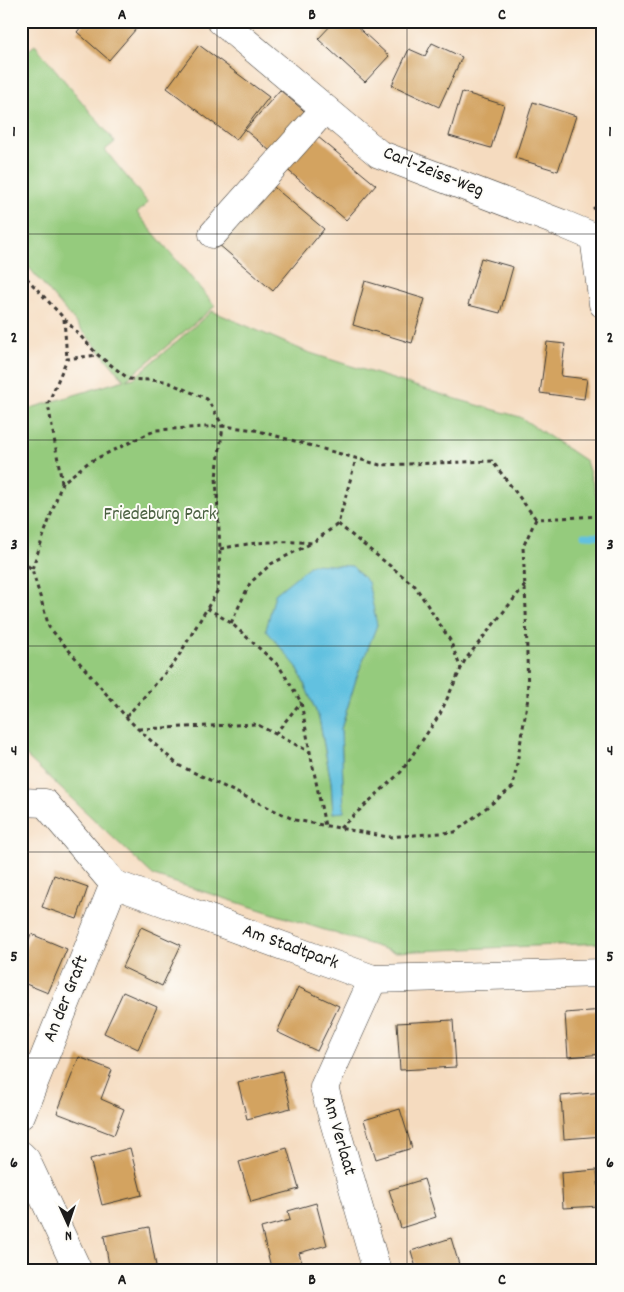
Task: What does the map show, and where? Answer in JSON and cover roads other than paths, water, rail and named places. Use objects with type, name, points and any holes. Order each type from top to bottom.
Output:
[{"type":"street","name":"Carl-Zeiss-Weg","points":[[220,21],[379,154],[563,224],[598,235],[603,304]]},
{"type":"street","points":[[213,234],[325,109]]},
{"type":"street","name":"Am Stadtpark","points":[[21,802],[45,803],[114,884],[373,978],[603,973]]},
{"type":"street","name":"An der Graft","points":[[21,1115],[114,884]]},
{"type":"street","name":"Am Verlaat","points":[[373,978],[324,1087],[377,1271]]},
{"type":"street","points":[[21,1155],[26,1160],[78,1271]]},
{"type":"water","points":[[312,564],[352,566],[368,582],[377,625],[357,676],[341,729],[344,812],[333,813],[331,782],[319,718],[297,667],[266,630],[275,594]]},
{"type":"waterway","points":[[584,535],[603,536]]},
{"type":"park label","name":"Friedeburg Park","points":[[160,515]]}]
